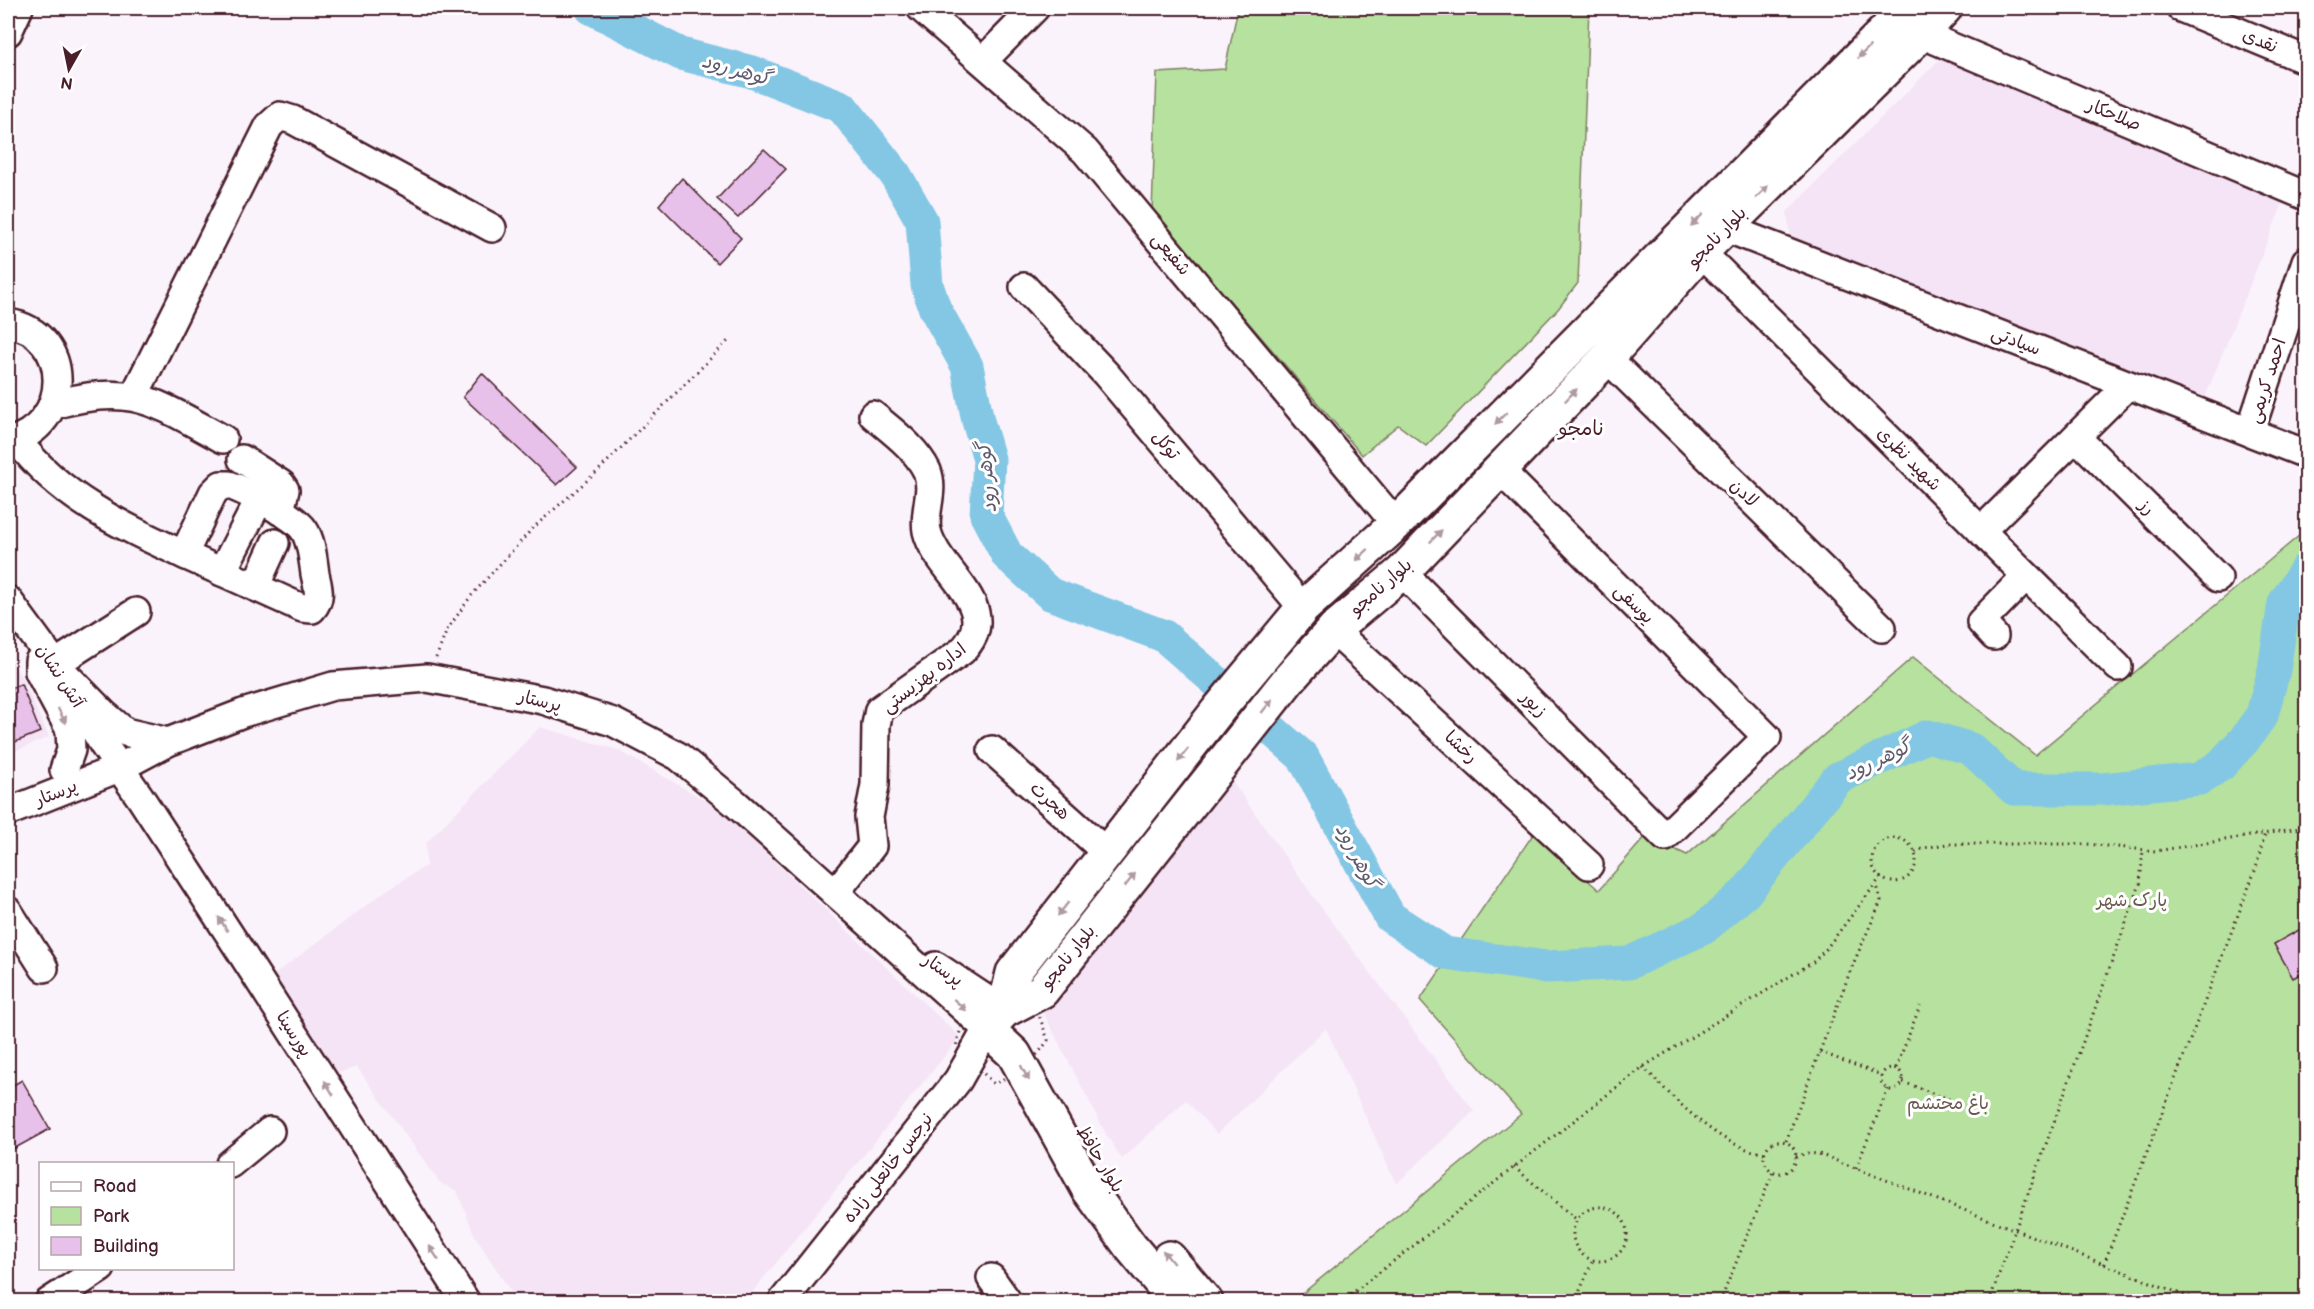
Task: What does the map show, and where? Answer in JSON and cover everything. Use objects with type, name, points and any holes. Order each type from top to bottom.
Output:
[{"type":"main road","name":"بلوار نامجو","points":[[1008,1012],[1042,991],[1289,679],[1333,630],[1402,572],[1726,228],[1829,106],[1903,8]]},
{"type":"main road","name":"بلوار نامجو","points":[[1008,1012],[1013,973],[1219,709],[1303,608],[1396,524],[1829,106],[1921,34],[1945,8]]},
{"type":"main road","points":[[1219,709],[1245,734]]},
{"type":"main road","name":"بلوار حافظ","points":[[1008,1012],[1014,1054],[1031,1061],[1110,1181],[1150,1235],[1206,1302]]},
{"type":"main road","name":"بلوار حافظ","points":[[1031,1061],[1089,1190],[1130,1246],[1177,1302]]},
{"type":"street","points":[[8,32],[19,8]]},
{"type":"street","name":"شفیعی","points":[[921,8],[1085,151],[1396,524]]},
{"type":"street","points":[[983,61],[1035,8]]},
{"type":"street","name":"نقدی","points":[[2181,8],[2307,60]]},
{"type":"street","name":"صلاحکار","points":[[1921,34],[2307,196]]},
{"type":"street","points":[[134,396],[269,126],[280,116],[293,120],[492,228]]},
{"type":"street","name":"سیادتی","points":[[1726,228],[2307,454]]},
{"type":"street","name":"شهید نظری","points":[[1701,252],[2118,667]]},
{"type":"street","name":"احمد کریمی","points":[[2250,432],[2306,261]]},
{"type":"street","name":"توکل","points":[[1024,286],[1106,374],[1303,608]]},
{"type":"street","points":[[8,323],[25,328],[35,336],[51,356],[57,380],[53,405],[39,426],[12,441],[33,461],[72,494],[109,517],[184,554],[222,572],[302,608],[312,609],[318,602],[319,593],[308,537],[303,528],[236,487],[221,485],[213,492],[184,554]]},
{"type":"street","name":"لادن","points":[[1606,358],[1882,628]]},
{"type":"street","points":[[1981,531],[2128,385]]},
{"type":"street","points":[[53,405],[95,395],[134,396],[160,405],[223,439]]},
{"type":"street","name":"اداره بهزیستی","points":[[844,902],[872,846],[869,817],[875,785],[876,726],[879,710],[962,651],[969,644],[977,625],[973,606],[928,534],[930,487],[927,472],[912,450],[873,415]]},
{"type":"street","name":"رز","points":[[2076,437],[2218,578]]},
{"type":"street","points":[[222,572],[269,506],[285,490],[281,484],[242,459]]},
{"type":"street","name":"یوسفی","points":[[1500,470],[1767,737],[1665,837]]},
{"type":"street","points":[[255,587],[275,543]]},
{"type":"street","name":"زیور","points":[[1402,572],[1665,837]]},
{"type":"street","points":[[1994,636],[1981,622],[2026,576]]},
{"type":"street","name":"آتش نشان","points":[[8,600],[55,664],[114,760]]},
{"type":"street","points":[[136,612],[55,664],[125,732],[168,742]]},
{"type":"street","name":"رخشا","points":[[1333,630],[1589,865]]},
{"type":"street","points":[[38,642],[39,672],[70,729],[71,750],[64,770]]},
{"type":"street","name":"پرستار","points":[[8,792],[64,770],[114,760],[243,713],[333,686],[427,678],[543,700],[613,722],[678,756],[735,803],[844,902],[1008,1012]]},
{"type":"street","name":"هجرت","points":[[992,750],[1107,853]]},
{"type":"street","name":"پرستار","points":[[8,812],[114,760]]},
{"type":"street","name":"پورسینا","points":[[114,760],[239,949],[466,1302]]},
{"type":"street","points":[[8,911],[44,968]]},
{"type":"street","name":"نرجس خانعلی زاده","points":[[782,1302],[958,1080],[1008,1012]]},
{"type":"street","points":[[232,1162],[270,1131]]},
{"type":"street","points":[[49,1302],[99,1270]]},
{"type":"street","points":[[991,1278],[1008,1302]]},
{"type":"path","points":[[427,678],[447,630],[471,596],[533,528],[598,471],[728,341]]},
{"type":"path","points":[[1915,852],[1947,844],[2087,844],[2156,851],[2307,827]]},
{"type":"path","points":[[2104,1263],[2256,868],[2265,833]]},
{"type":"path","points":[[1891,838],[1901,839],[1910,844],[1915,852],[1916,863],[1912,873],[1903,880],[1892,882],[1881,878],[1875,870],[1872,860],[1881,842],[1891,838]]},
{"type":"path","points":[[1989,1302],[2140,884],[2143,850]]},
{"type":"path","points":[[1341,1302],[1643,1067],[1813,962],[1826,949],[1881,878]]},
{"type":"path","points":[[1786,1142],[1851,969],[1881,901],[1877,885]]},
{"type":"path","points":[[1896,1068],[1920,1006]]},
{"type":"path","points":[[1008,1012],[1048,1040],[1031,1061]]},
{"type":"path","points":[[1820,1052],[1881,1075]]},
{"type":"path","points":[[1643,1067],[1695,1119],[1743,1148],[1764,1153]]},
{"type":"path","points":[[1896,1068],[1902,1074],[1903,1082],[1897,1089],[1888,1089],[1881,1083],[1881,1075],[1887,1069],[1896,1068]]},
{"type":"path","points":[[1903,1082],[1959,1103]]},
{"type":"path","points":[[1856,1168],[1888,1089]]},
{"type":"path","points":[[1779,1140],[1786,1142],[1795,1150],[1796,1156],[1791,1169],[1786,1172],[1773,1172],[1765,1164],[1764,1153],[1772,1142],[1779,1140]]},
{"type":"path","points":[[1796,1156],[1807,1153],[1819,1154],[2202,1302]]},
{"type":"path","points":[[1514,1167],[1577,1220]]},
{"type":"path","points":[[1720,1302],[1773,1172]]},
{"type":"path","points":[[1602,1207],[1612,1210],[1625,1224],[1627,1234],[1625,1244],[1620,1252],[1603,1261],[1584,1256],[1577,1248],[1574,1239],[1573,1230],[1577,1220],[1593,1208],[1602,1207]]},
{"type":"path","points":[[1575,1302],[1593,1260]]},
{"type":"shaded area","points":[[1946,53],[2286,195],[2205,397],[1791,239],[1787,212]]},
{"type":"shaded area","points":[[8,654],[24,682],[49,737],[8,754]]},
{"type":"shaded area","points":[[540,727],[618,750],[718,808],[960,1037],[745,1301],[517,1301],[475,1236],[457,1191],[440,1183],[357,1067],[338,1073],[274,975],[387,890],[426,866],[426,843]]},
{"type":"shaded area","points":[[1232,781],[1312,895],[1474,1111],[1396,1184],[1326,1028],[1217,1134],[1186,1100],[1122,1159],[1106,1134],[1042,1010]]},
{"type":"green space","points":[[1238,8],[1589,8],[1578,283],[1558,309],[1426,446],[1398,425],[1362,455],[1230,301],[1159,225],[1152,212],[1157,73],[1225,69]]},
{"type":"green space","name":"پارک شهر","points":[[2306,530],[2306,1301],[1292,1302],[1521,1114],[1420,1000],[1534,833],[1599,890],[1646,836],[1687,855],[1913,657],[2035,755]]},
{"type":"building","points":[[764,149],[786,169],[738,218],[717,199]]},
{"type":"building","points":[[682,178],[741,238],[717,263],[659,205]]},
{"type":"building","points":[[482,373],[577,467],[557,485],[463,397]]},
{"type":"building","points":[[21,684],[40,732],[8,745],[8,689]]},
{"type":"building","points":[[2306,926],[2306,971],[2293,978],[2274,944]]},
{"type":"building","points":[[22,1080],[50,1129],[8,1152],[8,1088]]},
{"type":"waterway","name":"گوهر رود","points":[[591,8],[681,54],[752,72],[842,107],[895,174],[922,221],[927,285],[935,309],[967,366],[978,421],[989,459],[986,515],[1007,555],[1050,594],[1164,636],[1303,757],[1390,917],[1445,953],[1546,967],[1629,963],[1704,928],[1745,893],[1838,778],[1928,736],[1971,749],[2014,789],[2103,789],[2199,779],[2221,765],[2244,740],[2262,715],[2274,670],[2284,603],[2306,569]]},
{"type":"district","name":"نامجو","points":[[1581,429]]},
{"type":"park label","name":"باغ محتشم","points":[[1948,1103]]}]
